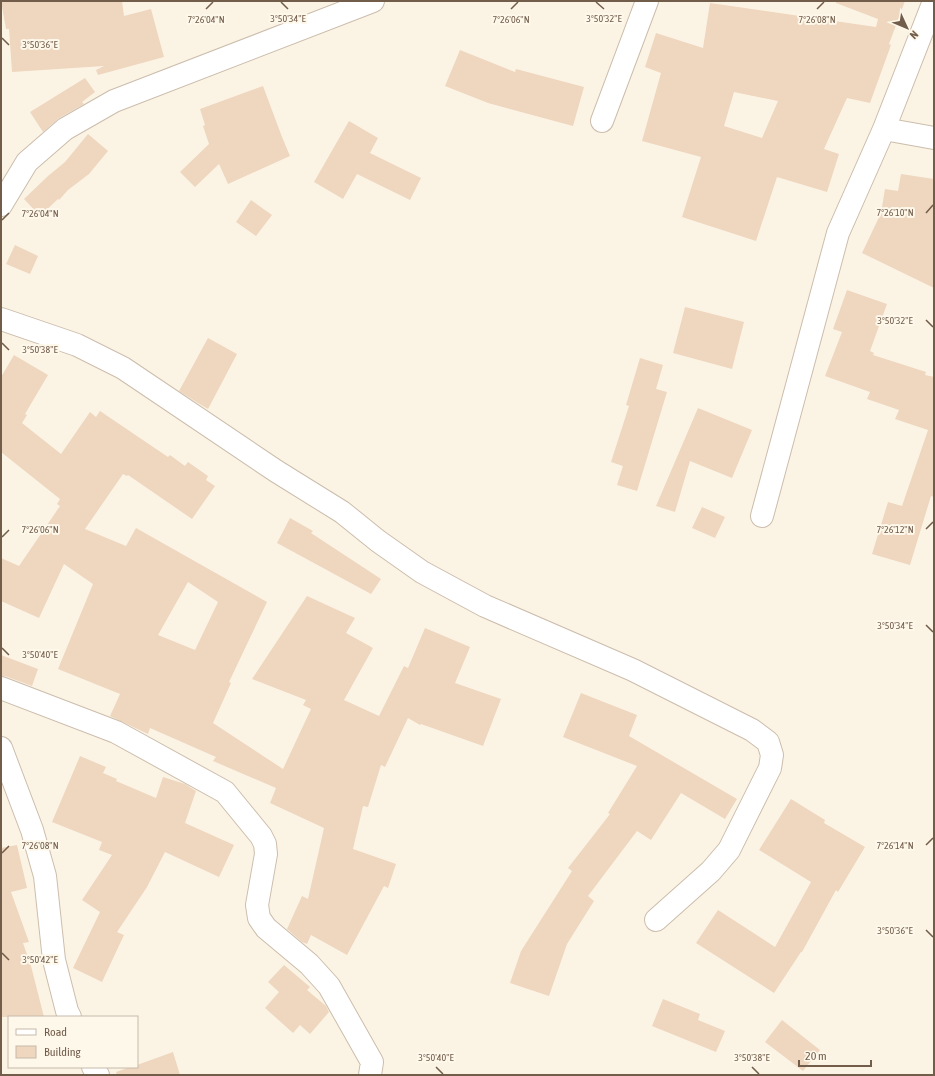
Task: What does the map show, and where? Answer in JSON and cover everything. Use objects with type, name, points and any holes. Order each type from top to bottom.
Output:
[{"type":"street","points":[[1,205],[27,162],[65,129],[114,101],[373,1]]},
{"type":"street","points":[[602,121],[647,1]]},
{"type":"street","points":[[762,516],[838,233],[884,129],[934,1]]},
{"type":"street","points":[[884,129],[934,138]]},
{"type":"street","points":[[1,319],[77,345],[123,368],[276,471],[342,512],[378,541],[422,572],[485,606],[632,670],[752,730],[768,742],[772,755],[770,768],[729,850],[711,871],[656,920]]},
{"type":"street","points":[[1,688],[116,732],[225,792],[261,836],[265,844],[266,854],[258,905],[259,918],[266,928],[309,964],[329,986],[372,1062],[370,1075]]},
{"type":"street","points":[[1,748],[32,830],[45,876],[54,960],[70,1016]]},
{"type":"building","points":[[1,1],[122,1],[124,16],[151,9],[164,57],[98,75],[96,70],[104,66],[12,72],[9,29],[6,29]]},
{"type":"building","points":[[836,1],[905,1],[870,103],[847,98],[824,149],[839,154],[827,192],[777,177],[756,241],[682,217],[701,157],[642,141],[661,73],[645,67],[656,33],[703,48],[710,3],[876,27],[878,19],[836,3]],"holes":[[[734,92],[778,101],[762,138],[724,126]]]},
{"type":"building","points":[[460,50],[515,72],[516,69],[584,87],[573,126],[488,103],[445,86]]},
{"type":"building","points":[[85,78],[95,92],[82,102],[84,104],[59,118],[43,132],[30,112]]},
{"type":"building","points":[[263,86],[290,156],[228,184],[219,164],[195,187],[180,172],[209,144],[203,126],[205,125],[200,109]]},
{"type":"building","points":[[349,121],[378,138],[370,153],[421,178],[410,200],[357,174],[343,199],[314,182]]},
{"type":"building","points":[[88,134],[108,151],[89,174],[68,190],[59,200],[58,199],[40,216],[24,199],[65,162]]},
{"type":"building","points":[[901,174],[934,179],[934,288],[862,253],[881,213],[885,189],[898,191]]},
{"type":"building","points":[[251,200],[272,215],[256,236],[236,222]]},
{"type":"building","points":[[15,245],[38,256],[30,274],[6,264]]},
{"type":"building","points":[[847,290],[887,304],[870,351],[874,353],[873,355],[926,372],[925,375],[934,377],[934,497],[931,496],[910,565],[872,554],[888,502],[902,506],[928,430],[895,419],[899,410],[867,399],[870,392],[825,376],[842,332],[833,329]]},
{"type":"building","points":[[685,307],[744,322],[732,369],[673,353]]},
{"type":"building","points":[[208,338],[237,354],[208,409],[179,391]]},
{"type":"building","points":[[14,355],[48,375],[25,414],[27,415],[22,423],[61,454],[90,412],[96,417],[100,411],[168,457],[170,455],[185,466],[188,462],[208,476],[206,480],[215,486],[192,519],[128,475],[123,474],[85,529],[126,546],[136,528],[267,602],[229,682],[231,683],[213,723],[283,769],[311,709],[303,705],[306,700],[252,679],[307,596],[355,618],[346,633],[373,648],[344,700],[379,716],[404,666],[408,668],[425,628],[470,647],[455,683],[501,699],[483,746],[421,724],[420,725],[408,718],[385,767],[381,765],[368,807],[363,806],[353,849],[396,864],[388,888],[384,886],[347,955],[311,935],[307,944],[302,942],[287,929],[302,896],[308,899],[324,828],[270,803],[276,788],[213,761],[216,757],[150,728],[148,734],[110,716],[120,694],[58,669],[93,584],[64,564],[39,618],[1,601],[1,558],[19,566],[60,506],[57,504],[60,499],[1,452],[1,377]],"holes":[[[188,582],[218,602],[195,650],[158,635]]]},
{"type":"building","points":[[640,358],[663,365],[656,389],[667,392],[637,491],[617,485],[623,466],[611,462],[629,406],[626,405]]},
{"type":"building","points":[[698,408],[752,430],[732,478],[690,461],[675,512],[656,506]]},
{"type":"building","points":[[702,507],[725,517],[715,538],[692,528]]},
{"type":"building","points":[[290,518],[313,531],[311,533],[381,579],[371,594],[277,543]]},
{"type":"building","points":[[1,655],[38,669],[32,686],[5,676],[1,676]]},
{"type":"building","points":[[581,693],[637,715],[629,736],[737,799],[725,819],[681,793],[651,840],[637,831],[588,896],[594,901],[567,944],[549,996],[510,983],[521,951],[572,871],[568,868],[610,814],[608,813],[637,766],[563,737]]},
{"type":"building","points":[[80,756],[106,767],[103,773],[117,779],[116,781],[156,798],[163,777],[185,784],[196,791],[185,823],[234,845],[219,877],[165,852],[147,887],[117,932],[124,935],[102,982],[73,968],[100,912],[82,900],[112,855],[99,850],[102,842],[52,822]]},
{"type":"building","points":[[791,799],[825,820],[824,823],[865,847],[838,892],[836,890],[802,952],[774,993],[696,943],[718,910],[775,947],[811,882],[759,850]]},
{"type":"building","points":[[17,845],[27,888],[11,892],[29,942],[23,943],[31,966],[44,1016],[1,1017],[1,848]]},
{"type":"building","points":[[284,965],[310,987],[307,990],[326,1006],[329,1012],[310,1034],[300,1025],[293,1033],[265,1008],[279,992],[268,982]]},
{"type":"building","points":[[663,999],[700,1014],[698,1020],[725,1031],[716,1052],[652,1026]]},
{"type":"building","points":[[782,1020],[820,1050],[803,1071],[765,1042]]},
{"type":"building","points":[[173,1052],[180,1075],[117,1075],[116,1072],[127,1068],[138,1068],[138,1065]]}]
